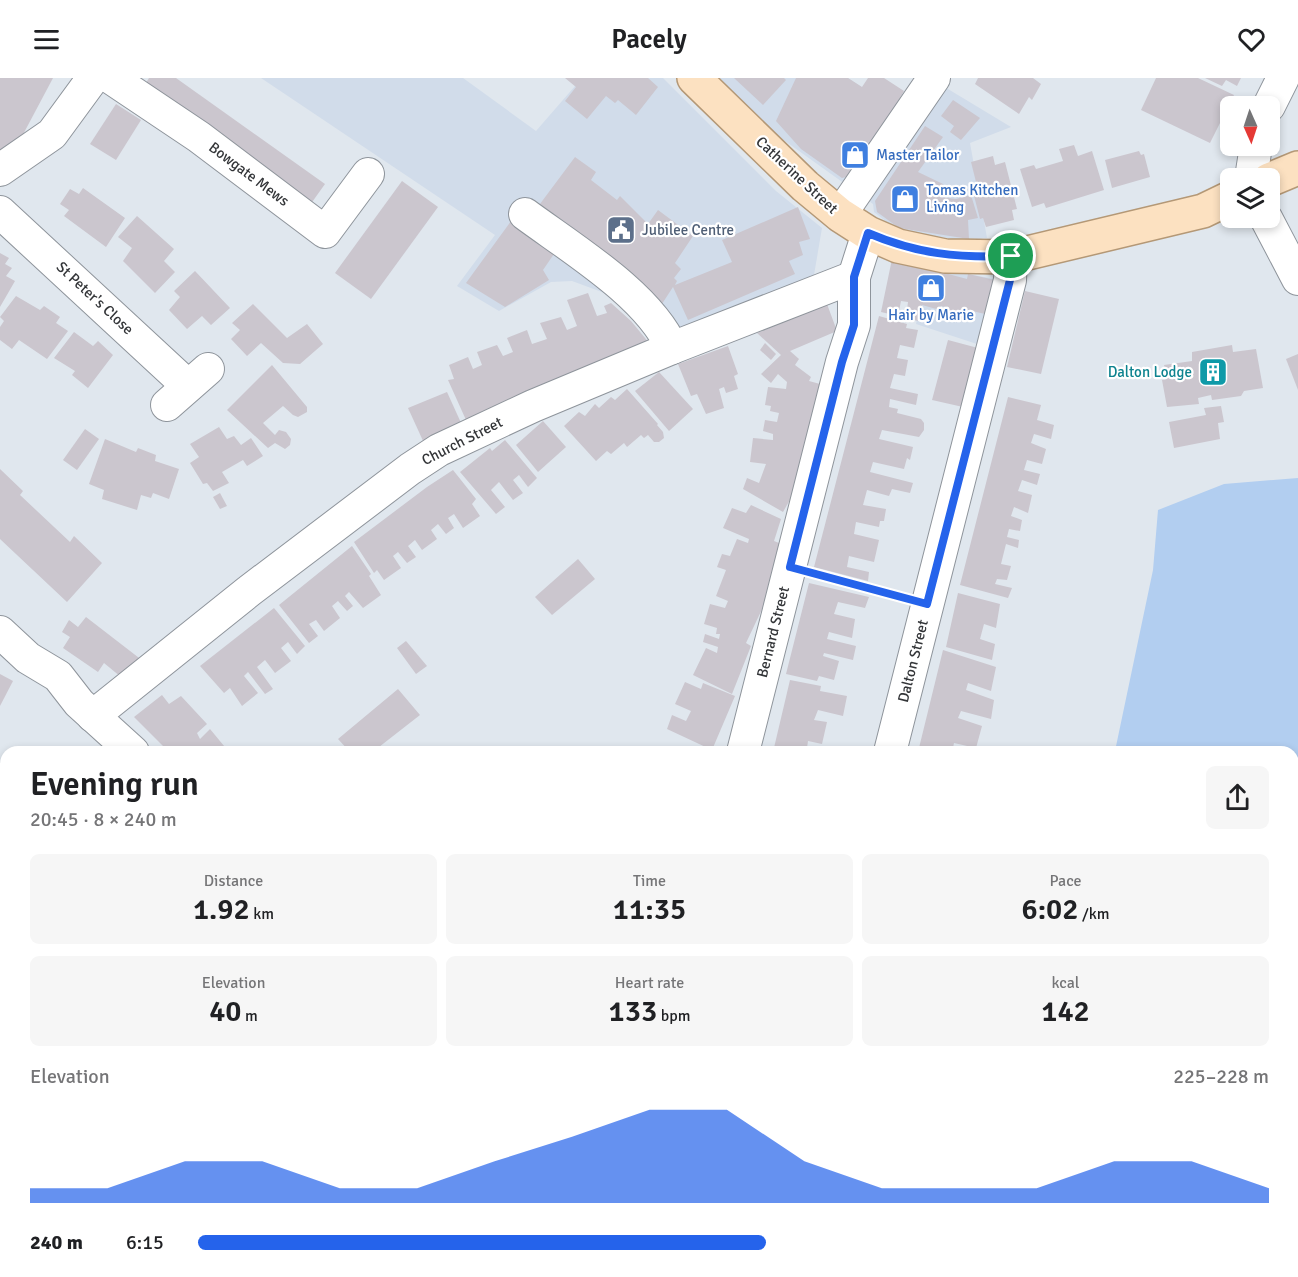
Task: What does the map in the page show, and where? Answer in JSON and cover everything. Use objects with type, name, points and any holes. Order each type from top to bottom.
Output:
[{"type":"main road","name":"Catherine Street","points":[[694,78],[805,186],[840,215],[868,233],[898,246],[945,256],[1011,256],[1203,211],[1220,203]]},
{"type":"main road","points":[[1280,175],[1298,168]]},
{"type":"street","points":[[0,170],[52,134],[93,78]]},
{"type":"street","name":"Bowgate Mews","points":[[111,78],[200,137],[325,232],[368,174]]},
{"type":"street","points":[[840,215],[934,78]]},
{"type":"street","points":[[1274,96],[1283,78]]},
{"type":"street","name":"St Peter's Close","points":[[0,212],[188,387]]},
{"type":"street","points":[[525,214],[636,298],[664,329],[672,348]]},
{"type":"street","points":[[1271,228],[1298,279]]},
{"type":"street","name":"Bernard Street","points":[[744,746],[842,362],[854,325],[854,277],[868,233]]},
{"type":"street","name":"Dalton Street","points":[[892,746],[1010,280],[1011,256]]},
{"type":"street","name":"Church Street","points":[[93,716],[249,591],[410,469],[439,450],[533,406],[672,348],[854,277]]},
{"type":"street","points":[[0,632],[28,658],[58,676],[119,746]]},
{"type":"path","points":[[790,567],[927,604]]},
{"type":"shaded area","points":[[261,78],[463,78],[536,131],[582,78],[663,78],[776,191],[822,228],[814,275],[657,340],[610,295],[572,281],[551,282],[499,311],[457,286],[495,235]]},
{"type":"shaded area","points":[[703,78],[848,78],[917,123],[943,86],[1011,127],[970,143],[987,238],[966,241],[897,230],[874,212],[873,204],[739,108]]},
{"type":"shaded area","points":[[928,267],[996,279],[980,345],[916,324]]},
{"type":"shaded area","points":[[1298,478],[1298,746],[1116,746],[1153,570],[1158,510],[1224,484]]},
{"type":"building","points":[[0,78],[53,78],[10,159],[0,154]]},
{"type":"building","points":[[149,78],[176,78],[325,184],[310,205],[144,86]]},
{"type":"building","points":[[565,78],[648,78],[658,87],[636,115],[618,100],[615,103],[606,96],[587,119],[565,101],[576,87]]},
{"type":"building","points":[[734,78],[784,78],[786,80],[763,105]]},
{"type":"building","points":[[796,78],[848,78],[862,87],[868,78],[884,78],[904,91],[855,175],[842,178],[801,149],[776,121]]},
{"type":"building","points":[[978,78],[1033,78],[1041,84],[1032,100],[1029,97],[1019,114],[975,84]]},
{"type":"building","points":[[1156,78],[1198,78],[1234,95],[1220,96],[1220,123],[1210,143],[1141,110]]},
{"type":"building","points":[[1205,78],[1241,78],[1237,86],[1226,80],[1222,86]]},
{"type":"building","points":[[953,100],[980,118],[961,140],[950,132],[954,126],[941,116]]},
{"type":"building","points":[[116,104],[141,120],[116,160],[90,144]]},
{"type":"building","points":[[925,126],[943,137],[918,172],[943,184],[940,197],[956,199],[971,195],[978,218],[968,220],[969,239],[899,228],[877,212],[875,201]]},
{"type":"building","points":[[1074,145],[1078,156],[1092,151],[1104,190],[1046,208],[1044,203],[1032,207],[1020,169],[1034,165],[1036,169],[1063,161],[1059,149]]},
{"type":"building","points":[[1139,151],[1141,155],[1144,154],[1150,177],[1112,188],[1105,160]]},
{"type":"building","points":[[993,156],[995,165],[1005,162],[1017,209],[1012,210],[1014,220],[986,227],[983,218],[980,219],[972,188],[977,186],[971,162]]},
{"type":"building","points":[[575,157],[596,172],[591,180],[617,200],[620,196],[648,224],[658,210],[693,236],[675,263],[681,269],[674,278],[677,281],[675,285],[732,262],[722,240],[798,207],[810,239],[799,242],[803,255],[789,261],[795,274],[688,320],[673,287],[658,310],[534,212]]},
{"type":"building","points":[[402,181],[438,207],[371,299],[335,273]]},
{"type":"building","points":[[83,188],[125,218],[106,247],[64,216],[69,210],[60,204],[70,189],[79,194]]},
{"type":"building","points":[[137,216],[174,249],[164,261],[175,272],[155,293],[123,261],[132,248],[118,237]]},
{"type":"building","points":[[511,221],[556,251],[543,270],[549,280],[505,307],[466,283]]},
{"type":"building","points":[[0,253],[9,258],[5,264],[12,268],[6,276],[15,281],[0,307]]},
{"type":"building","points":[[892,259],[967,279],[968,274],[1004,282],[992,339],[979,336],[985,314],[964,309],[961,321],[947,319],[949,308],[941,306],[940,310],[922,305],[918,321],[906,318],[908,302],[901,301],[898,316],[881,312]]},
{"type":"building","points":[[195,271],[230,308],[211,325],[202,316],[187,329],[169,310],[180,297],[174,291]]},
{"type":"building","points":[[1025,291],[1059,299],[1041,374],[1007,367]]},
{"type":"building","points":[[588,293],[597,316],[607,313],[604,306],[611,303],[631,321],[650,344],[466,420],[448,380],[454,379],[449,365],[468,357],[473,369],[482,365],[477,352],[497,345],[503,356],[513,352],[507,338],[527,330],[532,344],[547,339],[540,323],[561,317],[567,330],[577,326],[567,300]]},
{"type":"building","points":[[16,296],[40,310],[44,306],[60,317],[56,323],[68,331],[47,359],[19,340],[12,349],[0,340],[0,327],[4,321],[0,317]]},
{"type":"building","points":[[253,304],[287,338],[307,324],[323,344],[300,364],[283,363],[261,343],[247,356],[231,339],[240,330],[232,323]]},
{"type":"building","points":[[827,304],[837,331],[790,351],[799,359],[795,365],[811,377],[809,381],[820,384],[795,491],[783,512],[743,489],[747,478],[759,483],[766,464],[750,462],[753,438],[773,440],[773,434],[763,431],[765,420],[777,422],[779,413],[770,411],[771,406],[765,405],[768,387],[786,389],[787,382],[778,374],[771,383],[761,374],[781,355],[757,333]]},
{"type":"building","points":[[879,316],[907,324],[906,328],[918,330],[914,348],[900,345],[897,358],[908,360],[905,376],[894,374],[890,388],[918,394],[916,405],[890,399],[889,407],[898,409],[897,413],[921,419],[924,423],[924,430],[919,437],[882,430],[879,439],[913,447],[910,460],[907,458],[904,469],[873,462],[870,472],[913,483],[910,493],[892,489],[889,496],[867,490],[863,505],[886,509],[884,521],[880,521],[879,527],[856,522],[854,534],[879,540],[874,562],[849,556],[847,567],[869,572],[868,581],[814,567]]},
{"type":"building","points":[[74,332],[93,346],[98,341],[113,355],[88,388],[72,375],[75,371],[54,358]]},
{"type":"building","points":[[948,340],[978,348],[963,407],[932,400]]},
{"type":"building","points":[[765,343],[776,354],[771,360],[760,350]]},
{"type":"building","name":"Dalton Lodge","points":[[1232,345],[1233,352],[1256,349],[1263,388],[1244,391],[1241,396],[1212,400],[1211,395],[1198,398],[1199,404],[1167,407],[1162,380],[1167,379],[1164,365],[1192,361],[1192,352]]},
{"type":"building","points":[[728,346],[738,374],[734,376],[738,389],[726,393],[724,387],[719,389],[724,408],[706,414],[697,394],[691,396],[678,364]]},
{"type":"building","points":[[1298,354],[1298,390],[1286,359]]},
{"type":"building","points":[[272,365],[307,407],[307,412],[298,417],[283,406],[263,423],[275,435],[279,430],[286,432],[291,439],[290,445],[285,449],[275,443],[268,448],[227,410]]},
{"type":"building","points":[[659,372],[693,409],[669,431],[635,391]]},
{"type":"building","points":[[627,389],[658,424],[664,438],[659,442],[654,442],[648,435],[644,438],[641,435],[627,447],[624,443],[611,454],[607,451],[596,461],[564,426],[579,412],[585,416],[595,404],[599,408],[611,397],[615,400]]},
{"type":"building","points":[[447,392],[462,425],[424,443],[408,408]]},
{"type":"building","points":[[1008,397],[1041,405],[1037,420],[1054,425],[1051,439],[1034,434],[1031,443],[1046,449],[1042,464],[1027,460],[1024,470],[1040,474],[1037,485],[1022,480],[1018,491],[1032,495],[1028,513],[1014,507],[1011,516],[1022,520],[1020,531],[1009,529],[1007,537],[1019,540],[1018,548],[1006,544],[1001,564],[1011,566],[1007,580],[997,579],[995,584],[1012,588],[1008,598],[960,585]]},
{"type":"building","points":[[1221,406],[1224,422],[1218,423],[1220,439],[1174,448],[1169,422],[1206,415],[1204,408]]},
{"type":"building","points":[[543,421],[566,447],[538,472],[516,445]]},
{"type":"building","points":[[219,427],[227,439],[234,436],[241,445],[251,438],[263,456],[247,466],[243,460],[222,472],[229,483],[213,491],[207,483],[203,484],[190,463],[199,457],[190,444]]},
{"type":"building","points":[[85,429],[99,439],[77,470],[63,460]]},
{"type":"building","points":[[105,439],[136,452],[138,448],[156,455],[155,461],[179,469],[169,499],[153,493],[151,498],[141,495],[137,510],[102,499],[104,490],[89,484]]},
{"type":"building","points":[[505,440],[537,478],[528,487],[519,475],[513,480],[523,493],[513,500],[499,482],[491,490],[505,507],[496,514],[460,472],[490,448],[492,451]]},
{"type":"building","points":[[0,469],[23,491],[20,495],[70,542],[74,536],[102,563],[67,602],[0,539]]},
{"type":"building","points":[[453,470],[476,499],[472,504],[480,516],[463,528],[454,514],[448,518],[454,528],[446,534],[438,524],[431,530],[437,539],[422,550],[415,540],[408,546],[416,557],[407,563],[398,552],[393,556],[401,568],[384,580],[377,570],[374,573],[354,542]]},
{"type":"building","points":[[220,493],[227,506],[220,509],[213,497]]},
{"type":"building","points":[[751,505],[781,519],[774,541],[779,543],[765,603],[746,643],[751,646],[732,694],[693,675],[706,648],[717,653],[718,647],[703,642],[705,634],[719,639],[720,634],[716,634],[717,628],[704,624],[710,604],[725,608],[728,601],[716,596],[726,570],[717,567],[722,554],[730,556],[737,539],[748,543],[749,539],[723,528],[732,508],[746,513]]},
{"type":"building","points":[[352,546],[371,574],[369,576],[381,595],[363,608],[349,592],[345,596],[353,606],[347,611],[338,601],[332,606],[340,618],[324,631],[316,620],[309,624],[318,636],[309,643],[279,605]]},
{"type":"building","points":[[578,559],[595,579],[552,615],[535,597]]},
{"type":"building","points":[[809,583],[869,597],[865,608],[838,602],[834,614],[855,619],[852,638],[829,632],[827,639],[856,646],[853,660],[824,653],[823,656],[839,661],[834,680],[819,676],[817,681],[786,674]]},
{"type":"building","points":[[958,593],[1000,604],[996,628],[984,624],[980,639],[995,644],[992,660],[946,647]]},
{"type":"building","points":[[274,608],[305,646],[297,654],[288,642],[281,648],[291,661],[275,673],[265,660],[257,667],[273,689],[265,694],[248,672],[244,676],[258,693],[242,706],[230,688],[224,693],[200,666]]},
{"type":"building","points":[[86,617],[143,661],[121,677],[104,663],[98,672],[63,648],[70,637],[62,632],[69,620],[78,627]]},
{"type":"building","points":[[406,641],[427,666],[416,674],[397,648]]},
{"type":"building","points":[[943,650],[996,667],[991,691],[968,683],[966,690],[994,700],[991,719],[961,711],[958,718],[982,726],[977,746],[954,743],[953,746],[919,746]]},
{"type":"building","points":[[0,674],[13,681],[0,706]]},
{"type":"building","points":[[790,680],[821,686],[820,691],[847,696],[843,716],[818,710],[814,720],[827,722],[822,744],[808,741],[807,746],[774,746]]},
{"type":"building","points":[[685,682],[701,689],[703,683],[735,696],[714,746],[703,746],[667,729],[672,715],[686,721],[691,711],[675,704]]},
{"type":"building","points":[[398,689],[420,715],[380,746],[344,746],[338,739]]},
{"type":"building","points":[[162,695],[169,704],[181,696],[207,724],[197,733],[200,739],[210,729],[224,746],[163,746],[134,717]]},
{"type":"place","name":"Master Tailor","points":[[855,155]]},
{"type":"place","name":"Tomas Kitchen Living","points":[[905,199]]},
{"type":"place","name":"Jubilee Centre","points":[[621,230]]},
{"type":"place","name":"Hair by Marie","points":[[931,288]]},
{"type":"place","name":"Dalton Lodge","points":[[1213,372]]},
{"type":"route","points":[[868,233],[898,246],[945,256],[973,258],[1011,256],[1010,280],[927,604],[790,567],[842,362],[854,325],[854,277],[868,233]]}]
